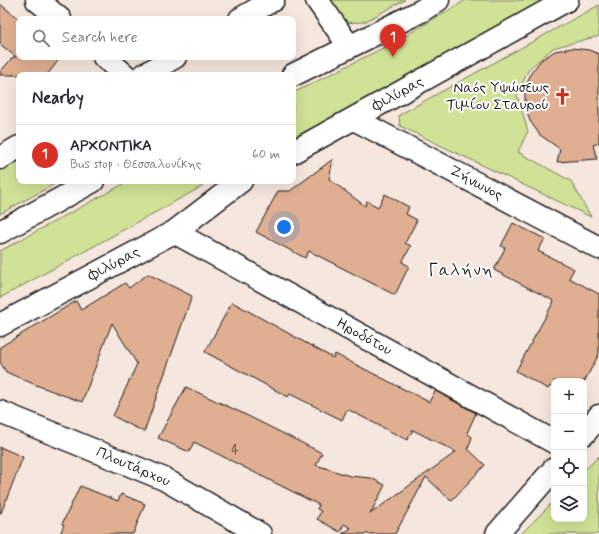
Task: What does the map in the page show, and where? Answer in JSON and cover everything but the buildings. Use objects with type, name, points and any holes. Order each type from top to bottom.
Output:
[{"type":"street","points":[[37,0],[56,16]]},
{"type":"street","points":[[245,16],[273,0]]},
{"type":"street","points":[[317,0],[349,46]]},
{"type":"street","points":[[296,73],[421,11],[438,0]]},
{"type":"street","name":"Φιλύρας","points":[[296,150],[567,0]]},
{"type":"street","points":[[108,60],[122,72]]},
{"type":"street","points":[[149,72],[170,60]]},
{"type":"street","name":"Ζήνωνος","points":[[354,119],[599,248]]},
{"type":"street","points":[[0,158],[16,149]]},
{"type":"street","points":[[0,232],[88,184]]},
{"type":"street","name":"Φιλύρας","points":[[0,325],[174,232],[234,184]]},
{"type":"street","name":"Ηροδότου","points":[[174,232],[551,440]]},
{"type":"street","name":"Πλουτάρχου","points":[[0,412],[164,480],[260,534]]},
{"type":"street","points":[[587,430],[599,416]]},
{"type":"street","points":[[497,534],[551,472]]},
{"type":"green space","points":[[330,0],[405,0],[364,22],[340,23]]},
{"type":"green space","points":[[466,0],[543,0],[296,139],[296,92],[395,42]]},
{"type":"green space","points":[[599,5],[599,36],[553,48],[529,69],[517,95],[528,131],[518,152],[571,181],[591,217],[400,126],[399,115]]},
{"type":"green space","points":[[16,160],[16,184],[55,184],[0,214],[0,168]]},
{"type":"green space","points":[[123,184],[201,184],[203,186],[0,298],[0,251]]},
{"type":"green space","points":[[599,456],[599,534],[521,534],[551,504],[551,522],[587,522],[587,468]]},
{"type":"place","name":"ΑΡΧΟΝΤΙΚΑ","points":[[393,57]]},
{"type":"place","name":"Ναός Υψώσεως Τιμίου Σταυρού","points":[[562,97]]},
{"type":"district","name":"Γαλήνη","points":[[461,270]]}]
